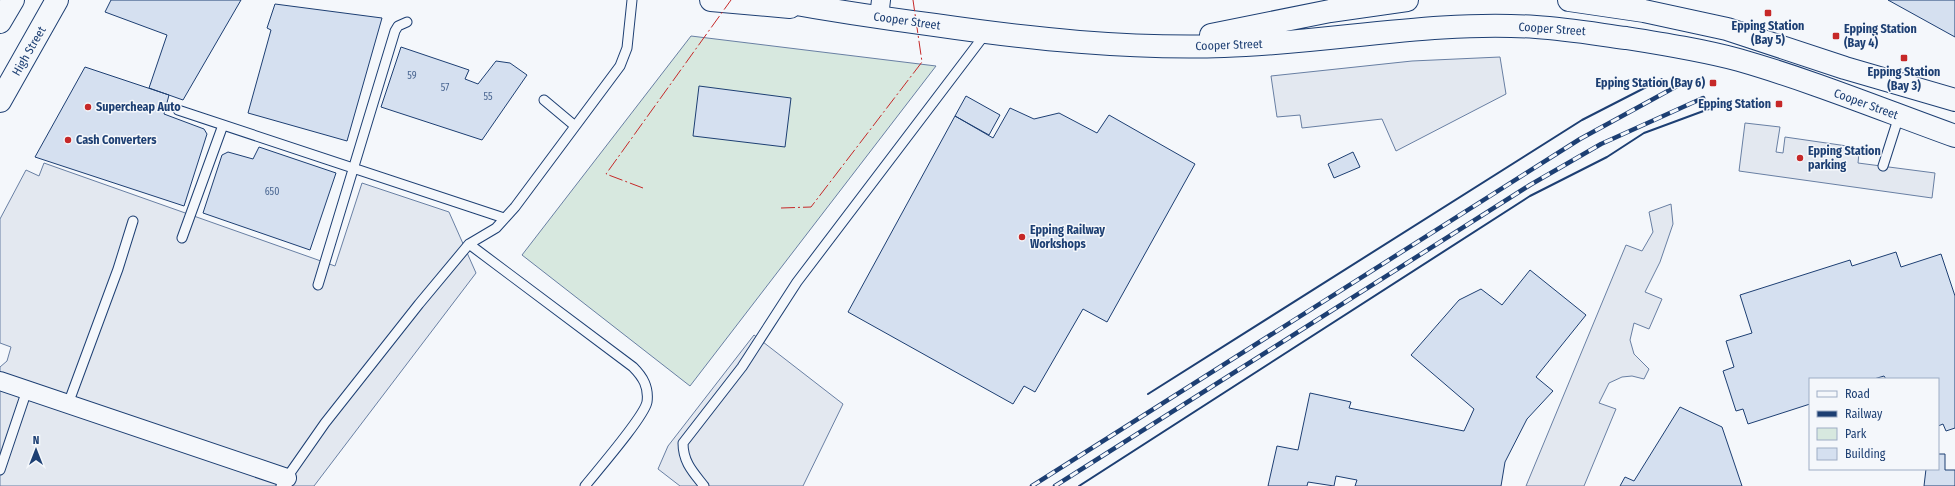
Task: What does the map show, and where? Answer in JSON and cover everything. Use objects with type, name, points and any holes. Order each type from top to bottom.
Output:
[{"type":"main road","points":[[0,22],[13,0]]},
{"type":"main road","name":"High Street","points":[[0,101],[57,0]]},
{"type":"main road","name":"Cooper Street","points":[[711,0],[823,9],[880,9],[986,32],[1066,41],[1134,46],[1262,45],[1455,26],[1534,27],[1570,30],[1655,42],[1738,60],[1955,136]]},
{"type":"main road","name":"Cooper Street","points":[[774,0],[823,9]]},
{"type":"main road","name":"Cooper Street","points":[[1134,46],[1236,31],[1330,11],[1407,0]]},
{"type":"main road","points":[[1569,0],[1677,17],[1727,29],[1845,68],[1954,99]]},
{"type":"main road","points":[[1570,30],[1574,0]]},
{"type":"street","points":[[2,381],[284,482]]},
{"type":"lane","points":[[284,482],[325,423],[406,320],[469,244],[488,234],[504,218],[620,66],[625,57],[630,28],[632,0]]},
{"type":"lane","points":[[318,285],[394,31],[398,26],[407,22]]},
{"type":"lane","points":[[704,486],[686,463],[682,452],[682,443],[742,367],[801,276],[986,32]]},
{"type":"lane","points":[[544,100],[575,126]]},
{"type":"lane","points":[[178,110],[504,218]]},
{"type":"lane","points":[[1883,166],[1900,116]]},
{"type":"lane","points":[[182,238],[223,125]]},
{"type":"lane","points":[[68,404],[118,269],[133,221]]},
{"type":"lane","points":[[469,244],[633,367],[643,377],[647,391],[646,404],[640,417],[585,486]]},
{"type":"lane","points":[[0,470],[27,390]]},
{"type":"green space","points":[[691,36],[936,66],[690,386],[522,255]]},
{"type":"shaded area","points":[[1500,57],[1506,94],[1396,151],[1382,119],[1302,128],[1300,115],[1277,117],[1271,76],[1412,61]]},
{"type":"shaded area","name":"Epping Station parking","points":[[1745,123],[1780,127],[1776,152],[1783,153],[1785,137],[1854,147],[1859,153],[1858,163],[1935,173],[1932,198],[1739,171]]},
{"type":"shaded area","points":[[44,163],[335,266],[362,183],[449,212],[476,273],[314,486],[0,486],[0,367],[7,361],[11,347],[0,343],[0,219],[26,170],[39,176]]},
{"type":"shaded area","points":[[1671,204],[1673,224],[1660,262],[1645,292],[1662,299],[1649,329],[1634,323],[1630,340],[1634,354],[1649,369],[1644,379],[1632,376],[1622,377],[1609,383],[1599,403],[1616,409],[1584,486],[1526,486],[1626,245],[1642,251],[1653,232],[1649,212]]},
{"type":"shaded area","points":[[754,335],[843,404],[803,486],[680,486],[658,469],[668,446]]},
{"type":"building","points":[[111,0],[241,0],[183,100],[149,88],[167,35],[105,12]]},
{"type":"building","points":[[1888,0],[1955,0],[1955,37]]},
{"type":"building","points":[[275,4],[382,18],[347,141],[248,113],[271,30],[267,28]]},
{"type":"building","points":[[401,47],[469,70],[465,79],[478,84],[496,61],[510,63],[527,75],[482,140],[381,107]]},
{"type":"building","points":[[85,67],[169,95],[164,114],[204,129],[207,134],[184,206],[35,157]]},
{"type":"building","points":[[699,86],[791,98],[785,147],[693,136]]},
{"type":"building","points":[[966,96],[1000,115],[989,135],[955,116]]},
{"type":"building","name":"Epping Railway Workshops","points":[[1010,108],[1034,119],[1059,113],[1097,133],[1109,115],[1195,164],[1107,322],[1083,309],[1035,392],[1024,386],[1013,404],[848,312],[955,116],[993,138]]},
{"type":"building","points":[[259,147],[336,173],[310,250],[203,213],[222,155],[228,152],[253,159]]},
{"type":"building","points":[[1353,152],[1360,167],[1334,178],[1328,164]]},
{"type":"building","points":[[1896,252],[1901,267],[1941,254],[1955,296],[1955,428],[1946,431],[1943,424],[1939,426],[1939,378],[1885,378],[1884,376],[1877,378],[1809,378],[1809,404],[1748,424],[1743,409],[1736,411],[1723,371],[1734,367],[1726,341],[1752,333],[1740,295],[1850,260],[1852,266]]},
{"type":"building","points":[[1530,270],[1586,315],[1536,377],[1553,391],[1527,419],[1505,462],[1501,486],[1355,486],[1357,480],[1336,476],[1334,486],[1308,482],[1307,486],[1268,486],[1277,446],[1298,450],[1310,393],[1351,402],[1349,408],[1464,431],[1474,409],[1411,355],[1459,300],[1481,289],[1502,305]]},
{"type":"building","points":[[1680,407],[1722,427],[1742,486],[1620,486],[1625,477],[1634,481]]},
{"type":"building","points":[[1939,454],[1945,454],[1945,470],[1955,470],[1955,486],[1924,486],[1926,470],[1939,470]]},
{"type":"railway","points":[[1032,486],[1580,139],[1677,86]]},
{"type":"railway","points":[[1055,486],[1530,185],[1601,144],[1703,98]]},
{"type":"wall","points":[[1148,394],[1582,120],[1662,79]]},
{"type":"wall","points":[[1079,486],[1530,196],[1607,157],[1644,133],[1717,106]]},
{"type":"power","points":[[643,188],[606,174],[731,0]]},
{"type":"power","points":[[781,208],[811,207],[922,62],[913,0]]},
{"type":"place","name":"Epping Station (Bay 5)","points":[[1768,13]]},
{"type":"place","name":"Epping Station (Bay 4)","points":[[1836,36]]},
{"type":"place","name":"Epping Station (Bay 3)","points":[[1904,58]]},
{"type":"place","name":"Epping Station (Bay 6)","points":[[1713,83]]},
{"type":"place","name":"Epping Station","points":[[1779,104]]},
{"type":"place","name":"Supercheap Auto","points":[[88,107]]},
{"type":"place","name":"Cash Converters","points":[[68,140]]},
{"type":"place","name":"Epping Station parking","points":[[1800,158]]},
{"type":"place","name":"Epping Railway Workshops","points":[[1022,237]]}]
